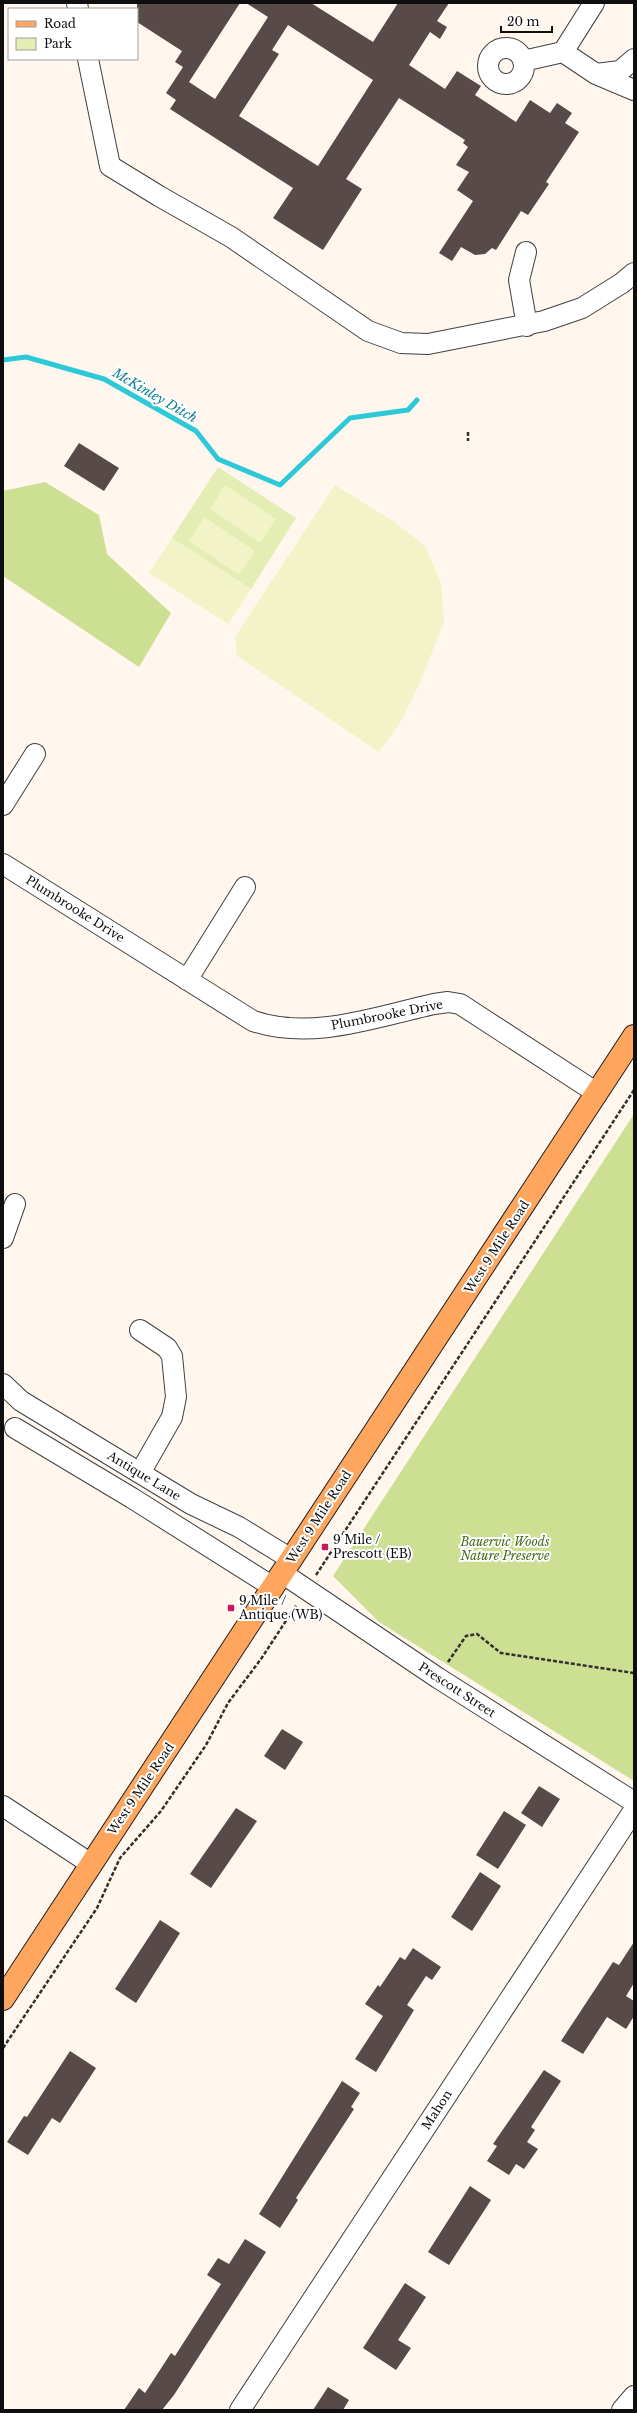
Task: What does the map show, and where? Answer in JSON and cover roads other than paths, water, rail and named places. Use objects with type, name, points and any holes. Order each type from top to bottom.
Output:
[{"type":"main road","name":"West 9 Mile Road","points":[[3,1999],[634,1036]]},
{"type":"street","points":[[524,61],[563,52],[594,3]]},
{"type":"street","points":[[563,52],[596,74],[634,90]]},
{"type":"street","points":[[596,74],[620,71],[634,59]]},
{"type":"street","points":[[88,60],[110,166],[159,196],[231,236],[368,331],[401,343],[428,344],[526,326],[582,308],[634,274]]},
{"type":"street","points":[[526,252],[519,280],[526,326]]},
{"type":"street","points":[[3,805],[35,754]]},
{"type":"street","name":"Plumbrooke Drive","points":[[3,864],[253,1021],[285,1029],[317,1029],[434,1004],[448,1002],[460,1004],[597,1093]]},
{"type":"street","points":[[187,980],[245,887]]},
{"type":"street","points":[[3,1238],[15,1204]]},
{"type":"street","points":[[140,1330],[167,1348],[172,1356],[176,1396],[172,1416],[140,1473]]},
{"type":"street","name":"Antique Lane","points":[[3,1384],[21,1401],[191,1504],[239,1527],[282,1573]]},
{"type":"street","points":[[15,1428],[193,1535],[282,1573]]},
{"type":"street","name":"Prescott Street","points":[[282,1573],[438,1678],[634,1802]]},
{"type":"street","points":[[3,1806],[91,1864]]},
{"type":"street","name":"Mahon","points":[[240,2410],[634,1810]]},
{"type":"street","points":[[622,2410],[634,2396]]},
{"type":"waterway","name":"McKinley Ditch","points":[[3,360],[26,357],[104,379],[196,431],[218,459],[280,485],[350,418],[408,410],[417,400]]},
{"type":"place","name":"9 Mile / Prescott (EB)","points":[[325,1547]]},
{"type":"place","name":"9 Mile / Antique (WB)","points":[[231,1608]]},
{"type":"park label","name":"Bauervic Woods Nature Preserve","points":[[505,1549]]}]
